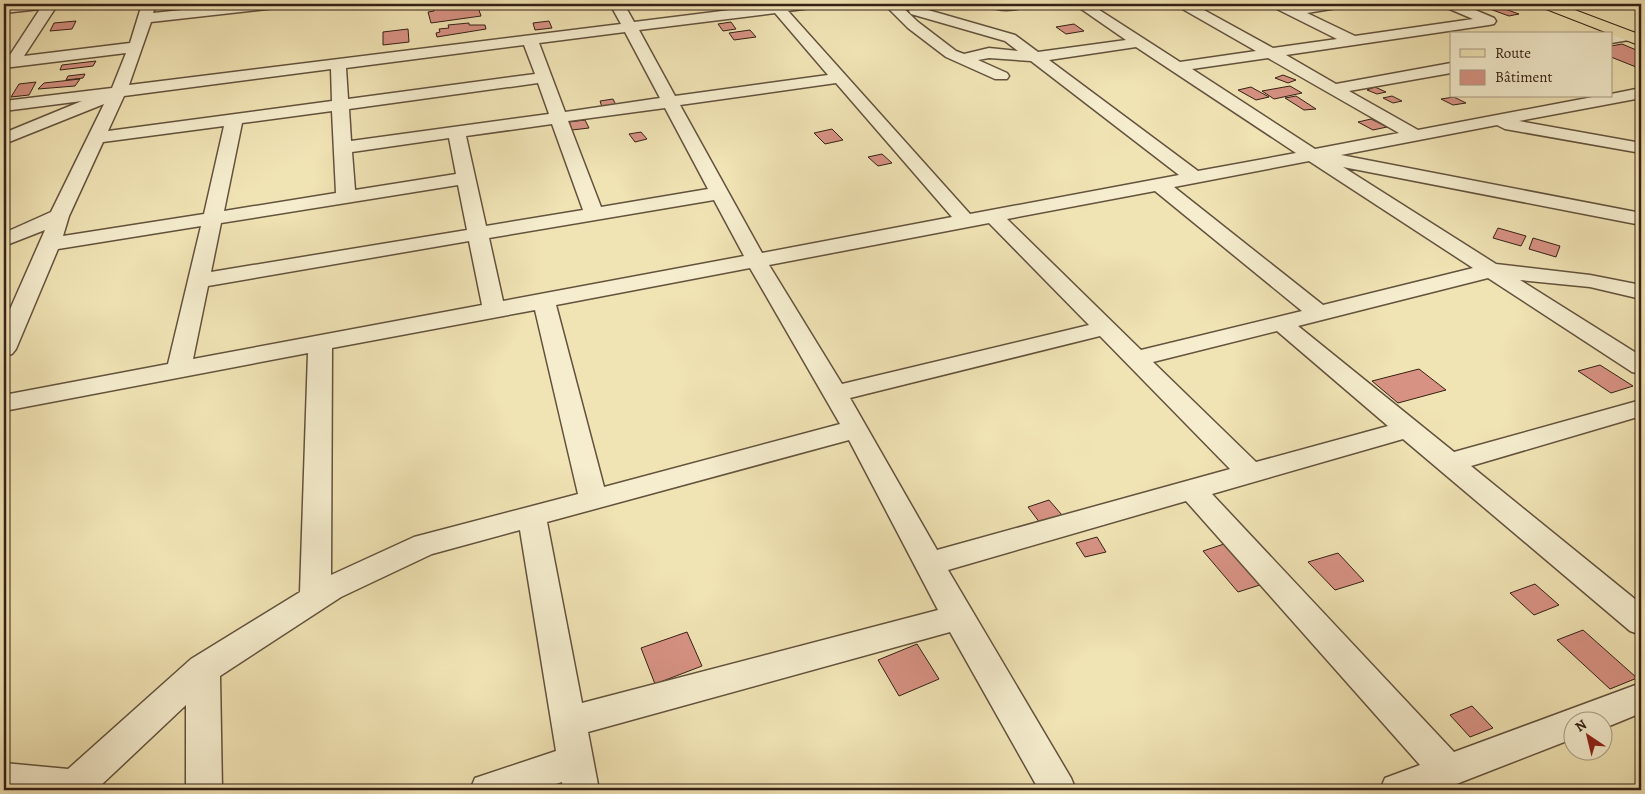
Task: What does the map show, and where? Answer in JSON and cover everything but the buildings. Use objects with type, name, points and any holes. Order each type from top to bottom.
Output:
[{"type":"main road","points":[[1546,4],[1636,38]]},
{"type":"street","points":[[4,9],[50,4]]},
{"type":"street","points":[[8,63],[50,4]]},
{"type":"street","points":[[4,349],[50,244],[59,216],[118,92],[136,47],[147,11],[276,4]]},
{"type":"street","points":[[617,4],[672,102],[756,260],[856,429],[958,617],[1058,790]]},
{"type":"street","points":[[4,106],[630,27],[720,9],[778,8],[814,4]]},
{"type":"street","points":[[891,4],[912,25],[951,54],[1001,76]]},
{"type":"street","points":[[1002,6],[1021,4]]},
{"type":"street","points":[[1082,4],[1641,367]]},
{"type":"street","points":[[1184,4],[1416,136]]},
{"type":"street","points":[[1278,4],[1351,40]]},
{"type":"street","points":[[1292,11],[1337,4]]},
{"type":"street","points":[[1177,67],[1489,20],[1450,4]]},
{"type":"street","points":[[778,8],[966,221]]},
{"type":"street","points":[[916,11],[1010,38],[1194,178]]},
{"type":"street","points":[[1420,30],[1444,41]]},
{"type":"street","points":[[1612,39],[1636,38]]},
{"type":"street","points":[[530,40],[594,214]]},
{"type":"street","points":[[962,59],[989,53],[1037,57],[1139,42]]},
{"type":"street","points":[[8,63],[136,47]]},
{"type":"street","points":[[338,64],[346,197]]},
{"type":"street","points":[[1333,89],[1450,68]]},
{"type":"street","points":[[97,138],[544,77]]},
{"type":"street","points":[[343,148],[840,78]]},
{"type":"street","points":[[4,139],[118,92]]},
{"type":"street","points":[[4,403],[1490,122],[1571,100],[1609,99],[1641,93]]},
{"type":"street","points":[[1609,99],[1641,104]]},
{"type":"street","points":[[178,370],[234,120]]},
{"type":"street","points":[[1490,122],[1641,148]]},
{"type":"street","points":[[456,132],[494,310]]},
{"type":"street","points":[[1312,155],[1641,219]]},
{"type":"street","points":[[50,244],[467,178]]},
{"type":"street","points":[[1158,184],[1320,314]]},
{"type":"street","points":[[198,281],[720,193]]},
{"type":"street","points":[[4,240],[59,216]]},
{"type":"street","points":[[993,216],[1250,474]]},
{"type":"street","points":[[1136,360],[1493,270],[1590,281],[1641,292]]},
{"type":"street","points":[[544,300],[593,500]]},
{"type":"street","points":[[1281,323],[1407,430],[1641,622]]},
{"type":"street","points":[[835,394],[1105,328]]},
{"type":"street","points":[[315,599],[320,343]]},
{"type":"street","points":[[1448,463],[1641,408]]},
{"type":"street","points":[[4,780],[78,788],[203,669],[330,589],[424,545],[856,429]]},
{"type":"street","points":[[929,564],[1407,430]]},
{"type":"street","points":[[1192,490],[1448,771]]},
{"type":"street","points":[[488,790],[579,776],[532,516]]},
{"type":"street","points":[[569,722],[958,617]]},
{"type":"street","points":[[203,669],[204,790]]},
{"type":"street","points":[[1605,712],[1641,698]]},
{"type":"street","points":[[1398,790],[1562,728]]}]
